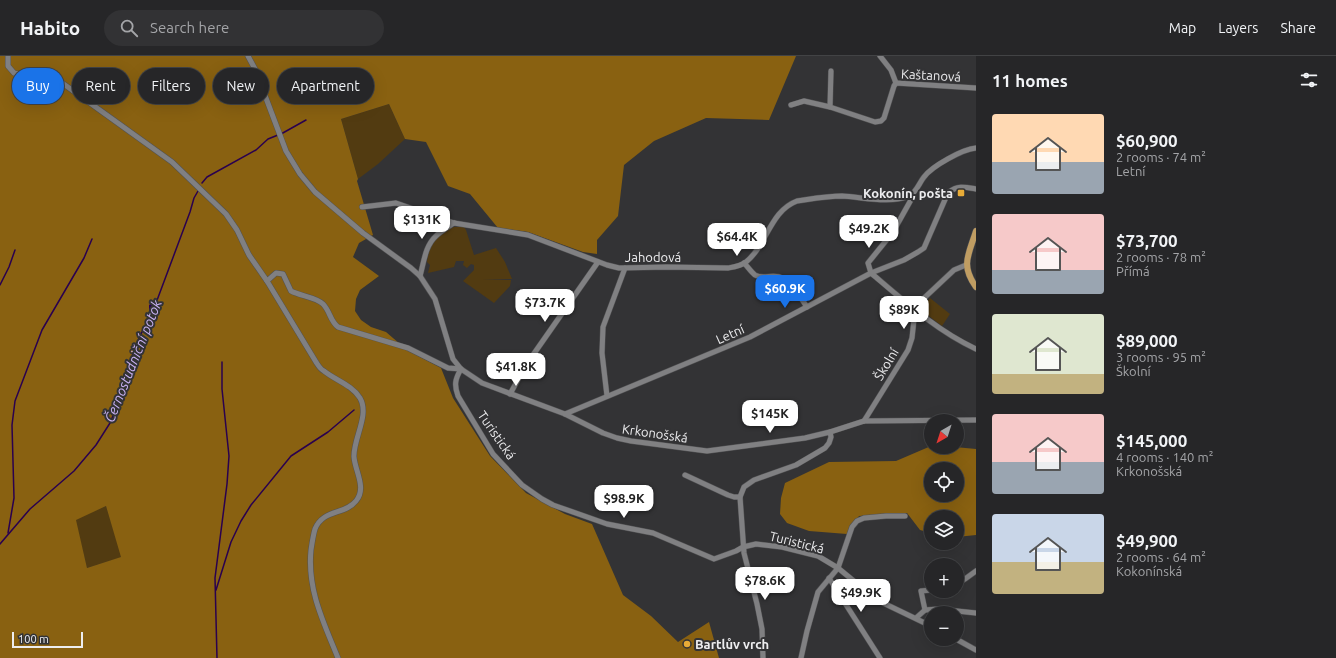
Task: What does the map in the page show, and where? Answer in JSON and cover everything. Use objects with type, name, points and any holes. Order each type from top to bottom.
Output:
[{"type":"main road","points":[[976,231],[966,265],[969,277],[976,287]]},
{"type":"street","points":[[8,56],[8,66],[14,73],[48,76],[59,80],[172,162],[226,214],[237,230],[249,255],[267,281],[316,362],[322,370],[356,393],[362,402],[363,415],[354,457],[361,484],[361,492],[359,497],[352,505],[325,517],[319,522],[314,534],[310,560],[315,599],[322,621],[338,658]]},
{"type":"street","name":"Krkonošská","points":[[248,56],[255,69],[286,152],[300,174],[315,192],[363,233],[420,276],[435,299],[450,352],[455,363],[461,369],[482,383],[565,414],[603,433],[617,438],[707,451],[805,438],[864,421],[976,420]]},
{"type":"street","points":[[880,56],[891,70],[896,83]]},
{"type":"street","points":[[791,105],[804,101],[830,107],[832,71]]},
{"type":"street","name":"Kaštanová","points":[[830,107],[875,122],[884,118],[896,83],[976,88]]},
{"type":"street","points":[[976,148],[970,148],[960,152],[933,168],[924,176],[913,193],[893,232],[868,263],[871,273],[915,310],[952,337],[976,349]]},
{"type":"street","name":"Letní","points":[[565,414],[750,337],[871,273],[904,260],[924,248],[947,196],[952,190],[960,186],[976,189]]},
{"type":"street","points":[[807,307],[791,285],[782,278],[755,275],[744,263],[758,248],[774,219],[779,213],[791,203],[796,201],[840,196],[885,199],[903,198],[913,193]]},
{"type":"street","name":"Jahodová","points":[[362,207],[396,203],[454,223],[528,235],[598,262],[619,268],[728,268],[736,267],[744,263]]},
{"type":"street","points":[[420,276],[430,244],[436,236],[454,223]]},
{"type":"street","points":[[510,394],[526,366],[598,262]]},
{"type":"street","points":[[915,310],[922,300],[954,270],[966,265]]},
{"type":"street","points":[[607,396],[602,353],[603,327],[625,268]]},
{"type":"street","points":[[267,281],[276,273],[283,274],[291,291],[320,302],[326,308],[332,322],[338,327],[408,348],[448,368],[461,369]]},
{"type":"street","name":"Školní","points":[[864,421],[910,346],[915,310]]},
{"type":"street","name":"Turistická","points":[[461,369],[455,378],[456,391],[493,454],[522,485],[542,499],[553,505],[607,524],[653,533],[714,559],[743,547],[756,544],[782,547],[818,556],[838,568],[876,600],[924,622]]},
{"type":"street","points":[[763,658],[762,629],[743,547],[744,539],[740,497],[744,487],[754,480],[796,466],[825,448],[829,443],[830,432]]},
{"type":"street","points":[[685,475],[728,495],[740,497]]},
{"type":"street","name":"Turistická","points":[[838,568],[852,528],[857,522],[864,518],[905,516]]},
{"type":"street","points":[[801,658],[818,592],[838,568]]},
{"type":"street","points":[[964,580],[976,571]]},
{"type":"street","points":[[829,578],[880,658]]},
{"type":"street","points":[[924,591],[921,591],[924,606]]},
{"type":"street","points":[[916,618],[924,611]]},
{"type":"street","points":[[964,612],[976,614]]},
{"type":"street","points":[[964,643],[976,650]]},
{"type":"shaded area","points":[[0,56],[796,56],[769,120],[706,118],[654,141],[624,165],[618,216],[597,240],[597,254],[583,252],[528,232],[498,228],[470,194],[448,186],[426,142],[405,139],[389,104],[341,119],[373,235],[359,243],[353,257],[379,276],[360,290],[356,299],[355,311],[361,320],[371,327],[386,332],[407,350],[441,368],[453,398],[490,456],[526,493],[565,514],[592,524],[623,595],[651,616],[678,642],[709,622],[719,658],[0,658]],"holes":[[[106,506],[121,557],[87,568],[76,520]]]},
{"type":"shaded area","points":[[389,104],[405,139],[378,164],[358,179],[341,119]]},
{"type":"shaded area","points":[[454,227],[464,227],[474,255],[496,248],[505,262],[512,279],[483,279],[511,280],[510,286],[494,303],[463,281],[474,270],[474,265],[471,264],[467,268],[463,265],[464,261],[456,261],[454,267],[428,273],[430,265],[427,262],[432,245],[439,236]]},
{"type":"shaded area","points":[[930,298],[950,314],[942,326],[921,310]]},
{"type":"shaded area","points":[[154,301],[157,302],[160,307],[160,311],[151,314],[149,311],[149,305]]},
{"type":"shaded area","points":[[964,448],[976,449],[976,535],[964,536],[964,510],[924,510],[924,531],[920,530],[907,513],[859,516],[847,534],[809,531],[787,523],[780,514],[781,498],[785,483],[829,462],[896,461],[924,449],[924,454],[964,454]]},
{"type":"shaded area","points":[[106,506],[122,557],[87,568],[75,519]]},
{"type":"waterway","name":"Černostudniční potok","points":[[281,134],[306,120]]},
{"type":"waterway","name":"Černostudniční potok","points":[[202,183],[207,177],[256,150],[268,139],[278,135]]},
{"type":"waterway","name":"Černostudniční potok","points":[[156,303],[194,198],[198,191]]},
{"type":"waterway","points":[[8,533],[14,498],[12,425],[15,401],[42,330],[84,258],[92,239]]},
{"type":"waterway","points":[[0,285],[15,250]]},
{"type":"waterway","name":"Černostudniční potok","points":[[0,544],[30,509],[74,471],[96,445],[110,423],[117,406],[128,367],[140,336],[152,312]]},
{"type":"waterway","points":[[217,658],[215,578],[227,484],[229,456],[222,389],[222,362]]},
{"type":"waterway","points":[[216,590],[231,542],[251,505],[291,456],[328,432],[354,410]]},
{"type":"place","name":"Kokonín, pošta","points":[[961,193]]},
{"type":"place","name":"Bartlův vrch","points":[[687,644]]}]
